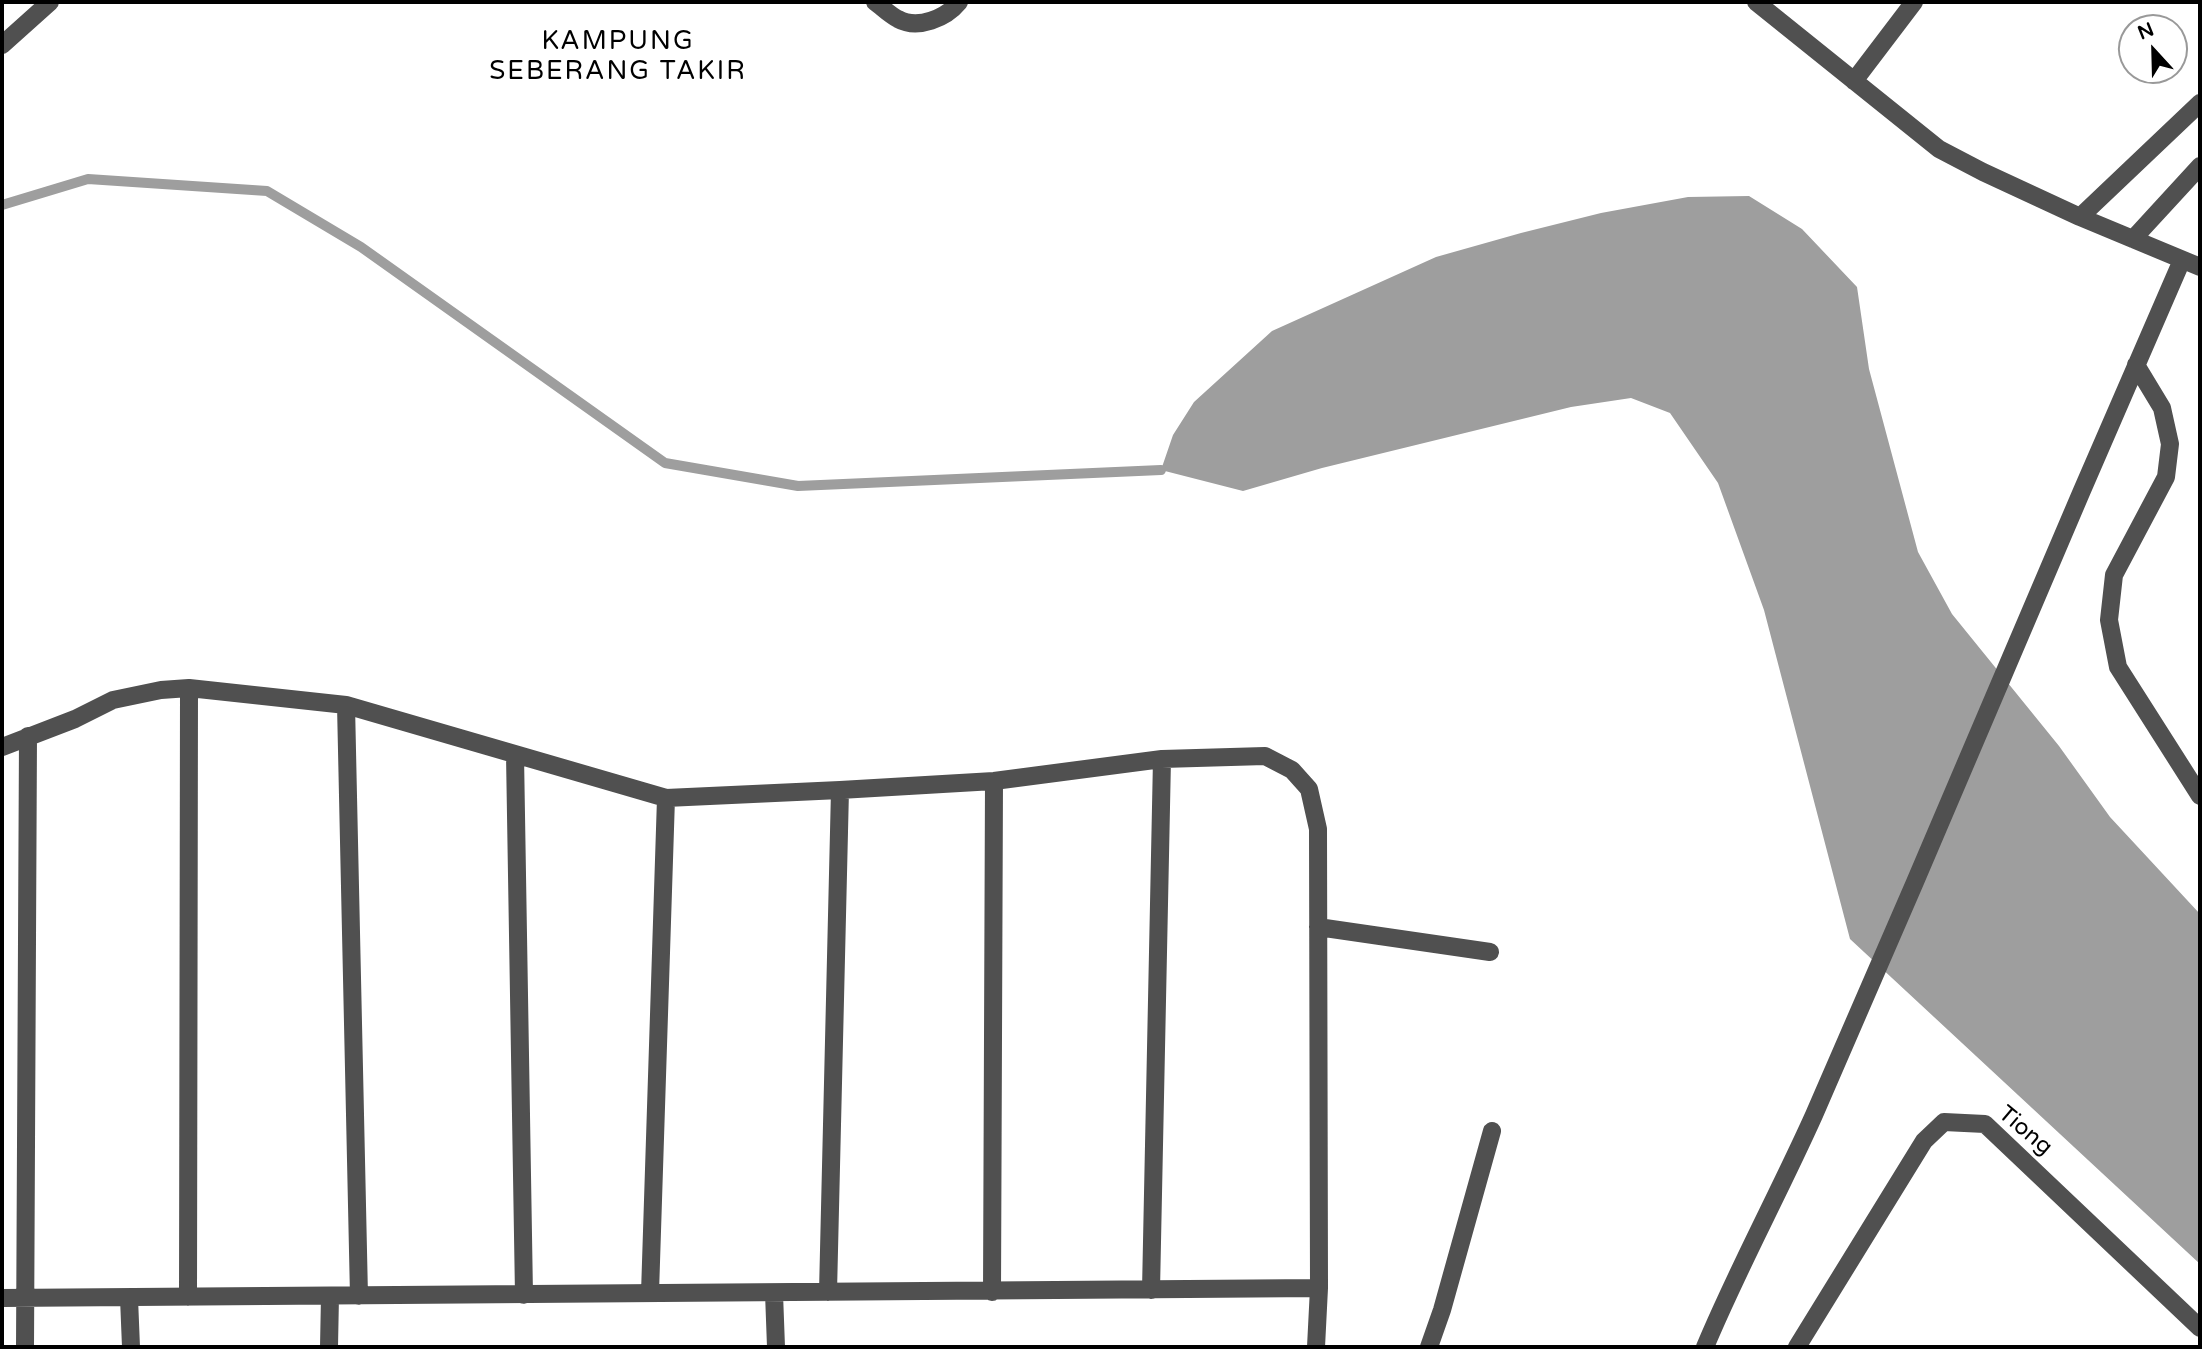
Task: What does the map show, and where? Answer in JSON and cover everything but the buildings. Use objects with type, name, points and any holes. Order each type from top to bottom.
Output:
[{"type":"street","points":[[2,45],[50,2]]},
{"type":"street","points":[[875,2],[899,20],[919,23],[935,20],[951,12],[959,2]]},
{"type":"street","points":[[1756,2],[1940,149],[2080,217],[2200,267]]},
{"type":"street","points":[[1854,81],[1914,2]]},
{"type":"street","points":[[2080,217],[2200,103]]},
{"type":"street","points":[[2133,239],[2200,166]]},
{"type":"street","points":[[1705,1347],[1812,1118],[2084,481],[2182,260]]},
{"type":"street","points":[[2136,365],[2162,408],[2170,444],[2166,477],[2114,575],[2109,620],[2119,667],[2200,796]]},
{"type":"street","points":[[188,688],[188,1297]]},
{"type":"street","points":[[2,747],[75,719],[113,700],[161,690],[188,688],[346,705],[666,798],[994,780],[1162,759],[1265,756],[1292,770],[1309,789],[1318,829],[1319,1289],[1316,1347]]},
{"type":"street","points":[[346,705],[359,1296]]},
{"type":"street","points":[[25,1347],[28,736]]},
{"type":"street","points":[[515,755],[524,1295]]},
{"type":"street","points":[[1151,1290],[1162,759]]},
{"type":"street","points":[[992,1292],[994,780]]},
{"type":"street","points":[[828,1292],[840,790]]},
{"type":"street","points":[[650,1293],[666,798]]},
{"type":"street","points":[[1318,928],[1490,952]]},
{"type":"street","name":"Tiong","points":[[1797,1347],[1924,1141],[1944,1122],[1985,1124],[2200,1328]]},
{"type":"street","points":[[1429,1347],[1442,1310],[1492,1131]]},
{"type":"street","points":[[2,1298],[1319,1289]]},
{"type":"street","points":[[774,1293],[776,1347]]},
{"type":"street","points":[[330,1296],[330,1347]]},
{"type":"street","points":[[129,1298],[131,1347]]},
{"type":"shaded area","points":[[1749,196],[1802,229],[1857,287],[1869,369],[1918,552],[1952,614],[2059,746],[2110,817],[2200,914],[2200,1264],[1850,939],[1764,610],[1718,483],[1670,413],[1631,398],[1571,407],[1322,468],[1243,491],[1161,470],[1173,435],[1194,402],[1272,331],[1436,257],[1601,213],[1688,197]]},
{"type":"waterway","points":[[2,205],[88,179],[267,191],[361,247],[665,463],[798,486],[1161,470]]},
{"type":"district","name":"KAMPUNG SEBERANG TAKIR","points":[[618,57]]}]
